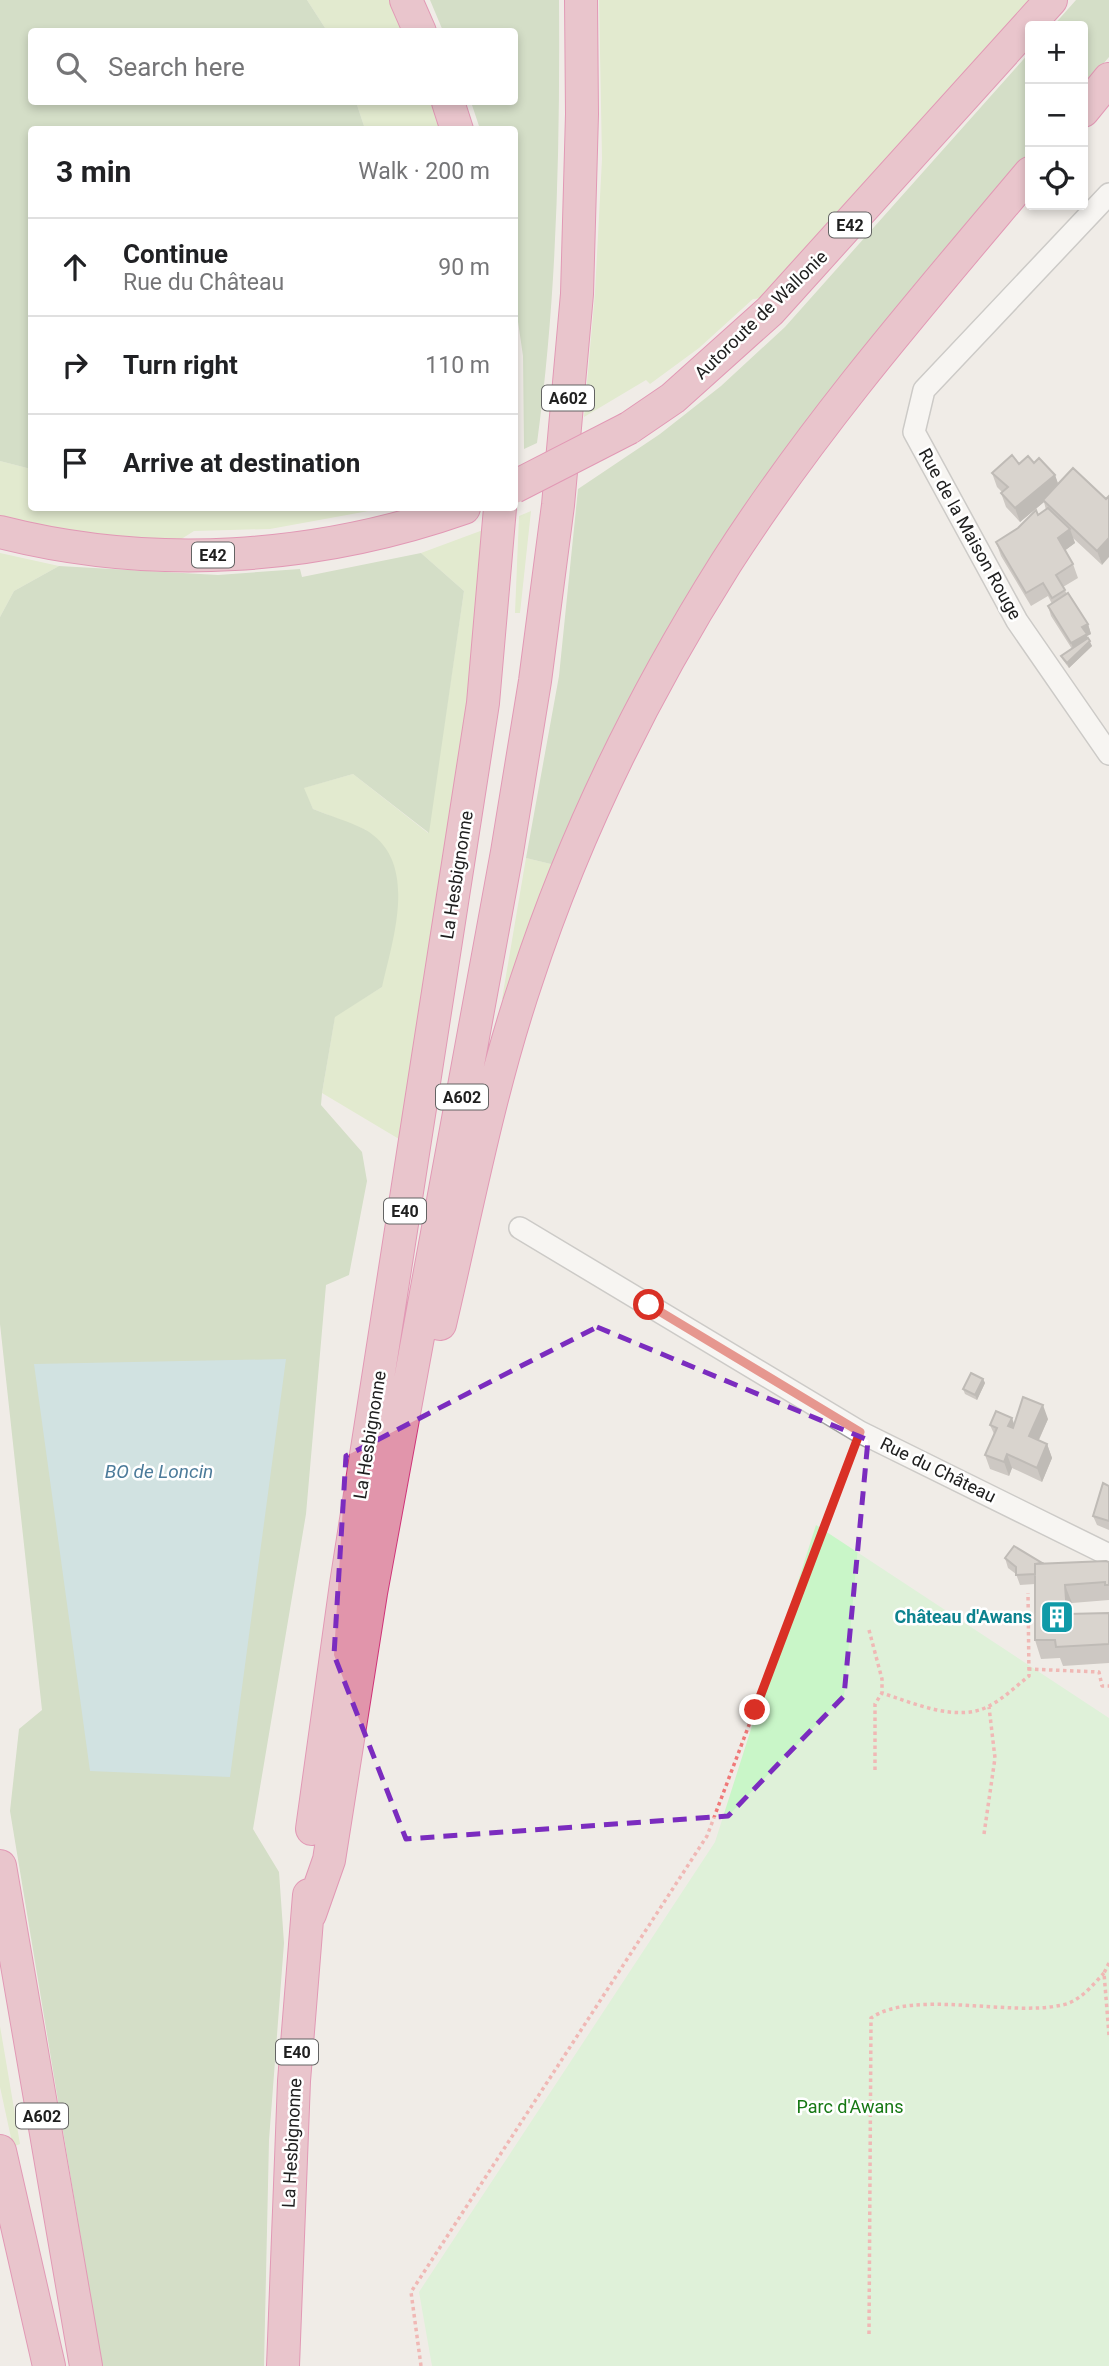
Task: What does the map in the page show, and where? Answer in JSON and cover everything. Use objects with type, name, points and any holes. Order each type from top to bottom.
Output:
[{"type":"highway","points":[[406,0],[418,28]]},
{"type":"highway","name":"A602","points":[[406,1401],[511,829],[535,681],[558,505],[577,294],[582,114],[581,0]]},
{"type":"highway","name":"Autoroute de Wallonie","points":[[518,485],[629,428],[673,398],[769,311],[1051,0]]},
{"type":"highway","points":[[1088,105],[1109,79]]},
{"type":"highway","points":[[449,105],[456,126]]},
{"type":"highway","points":[[310,1914],[329,1860],[406,1401],[430,1369],[470,1189],[526,981],[588,820],[636,720],[726,563],[872,362],[1025,179]]},
{"type":"highway","name":"E42","points":[[0,532],[74,547],[136,555],[262,554],[327,544],[425,521],[455,511]]},
{"type":"highway","name":"La Hesbignonne","points":[[283,2366],[294,2081],[310,1914],[309,1848],[346,1584],[483,703],[500,511]]},
{"type":"highway","name":"A602","points":[[0,1866],[86,2366]]},
{"type":"highway","points":[[0,2151],[49,2366]]},
{"type":"street","name":"Rue de la Maison Rouge","points":[[1109,194],[924,390],[914,432],[1017,621],[1109,754]]},
{"type":"street","name":"Rue du Château","points":[[520,1228],[860,1432],[1109,1555]]},
{"type":"path","points":[[421,2366],[411,2291],[706,1836],[860,1432]]},
{"type":"path","points":[[882,1693],[931,1709],[971,1711],[989,1707],[1029,1676],[1028,1593]]},
{"type":"path","points":[[869,1630],[882,1679],[882,1693],[875,1704],[875,1770]]},
{"type":"path","points":[[1028,1669],[1099,1672],[1102,1686],[1109,1686]]},
{"type":"path","points":[[984,1834],[987,1797],[995,1758],[989,1707]]},
{"type":"path","points":[[869,2334],[871,2018],[883,2009],[937,2005],[1063,2005],[1085,1993],[1104,1973],[1109,1963]]},
{"type":"path","points":[[1104,1973],[1109,2035]]},
{"type":"highlighted area","points":[[597,1327],[868,1440],[844,1696],[728,1816],[406,1839],[334,1655],[346,1456]]},
{"type":"green space","points":[[0,0],[307,0],[325,28],[28,28],[28,105],[357,105],[364,126],[28,126],[28,468],[0,461]]},
{"type":"green space","points":[[307,0],[392,0],[404,28],[325,28]]},
{"type":"green space","points":[[430,0],[559,0],[558,167],[549,333],[537,443],[524,449],[523,356],[518,322],[518,126],[479,126],[472,105],[518,105],[518,28],[442,28]]},
{"type":"green space","points":[[599,0],[1031,0],[765,298],[753,299],[699,348],[650,384],[646,380],[584,417],[595,292],[602,159]]},
{"type":"green space","points":[[1076,0],[1109,0],[1109,57],[1088,82],[1088,21],[1057,21]]},
{"type":"green space","points":[[1025,58],[1025,158],[872,341],[555,865],[526,858],[559,676],[578,489],[660,434],[721,386],[785,327]]},
{"type":"green space","points":[[357,105],[436,105],[444,126],[364,126]]},
{"type":"green space","points":[[0,461],[28,468],[28,511],[369,511],[270,529],[194,531],[175,543],[87,539],[0,522]]},
{"type":"green space","points":[[531,511],[520,613],[515,613],[519,516]]},
{"type":"green space","points":[[483,530],[476,644],[404,1142],[322,1093],[335,1016],[382,987],[366,830],[313,809],[303,788],[353,774],[428,833],[464,591],[421,553]]},
{"type":"green space","points":[[0,553],[59,566],[14,591],[0,617]]},
{"type":"green space","points":[[421,553],[464,591],[429,833],[353,774],[304,788],[313,809],[364,829],[381,843],[392,860],[398,901],[392,946],[382,987],[335,1017],[322,1093],[321,1105],[362,1152],[367,1181],[349,1275],[326,1285],[306,1514],[253,1829],[279,1872],[284,1943],[269,2140],[264,2366],[102,2366],[10,1811],[19,1729],[42,1710],[0,1324],[0,617],[14,591],[59,566],[218,575],[300,569],[302,577]]},
{"type":"green space","points":[[526,858],[555,865],[507,1000],[502,999]]},
{"type":"green space","name":"Parc d'Awans","points":[[816,1525],[1109,1718],[1109,2366],[432,2366],[419,2292],[715,1842]]},
{"type":"green space","points":[[0,2026],[20,2144],[13,2147],[0,2087]]},
{"type":"water","name":"BO de Loncin","points":[[286,1359],[230,1777],[90,1771],[34,1364]]},
{"type":"building","points":[[1012,455],[1019,464],[1028,456],[1034,463],[1039,458],[1055,475],[1015,508],[1001,493],[1008,487],[992,473]]},
{"type":"building","points":[[1073,468],[1106,499],[1109,496],[1109,538],[1097,551],[1043,500]]},
{"type":"building","points":[[1048,508],[1070,529],[1058,538],[1073,564],[1056,575],[1065,590],[1052,598],[1043,583],[1026,593],[996,542],[1018,528],[1036,510],[1038,515]]},
{"type":"building","points":[[1068,593],[1088,624],[1082,627],[1087,634],[1071,643],[1048,606]]},
{"type":"building","points":[[1088,638],[1090,641],[1067,663],[1061,656]]},
{"type":"building","points":[[971,1373],[983,1379],[975,1395],[963,1389]]},
{"type":"building","points":[[1023,1397],[1043,1405],[1029,1436],[1047,1444],[1037,1468],[1007,1454],[1004,1462],[985,1455],[997,1428],[990,1425],[996,1411],[1012,1418],[1008,1426],[1013,1428]]},
{"type":"building","points":[[1103,1483],[1109,1486],[1109,1521],[1093,1516]]},
{"type":"building","points":[[1014,1546],[1042,1563],[1035,1564],[1035,1574],[1016,1575],[1016,1567],[1005,1558]]},
{"type":"building","points":[[1109,1562],[1109,1585],[1105,1585],[1105,1582],[1065,1585],[1067,1614],[1109,1613],[1109,1644],[1056,1647],[1055,1640],[1035,1640],[1035,1564]]},
{"type":"place","name":"Château d'Awans","points":[[1057,1617]]},
{"type":"route","points":[[649,1305],[860,1432],[755,1710]]}]
